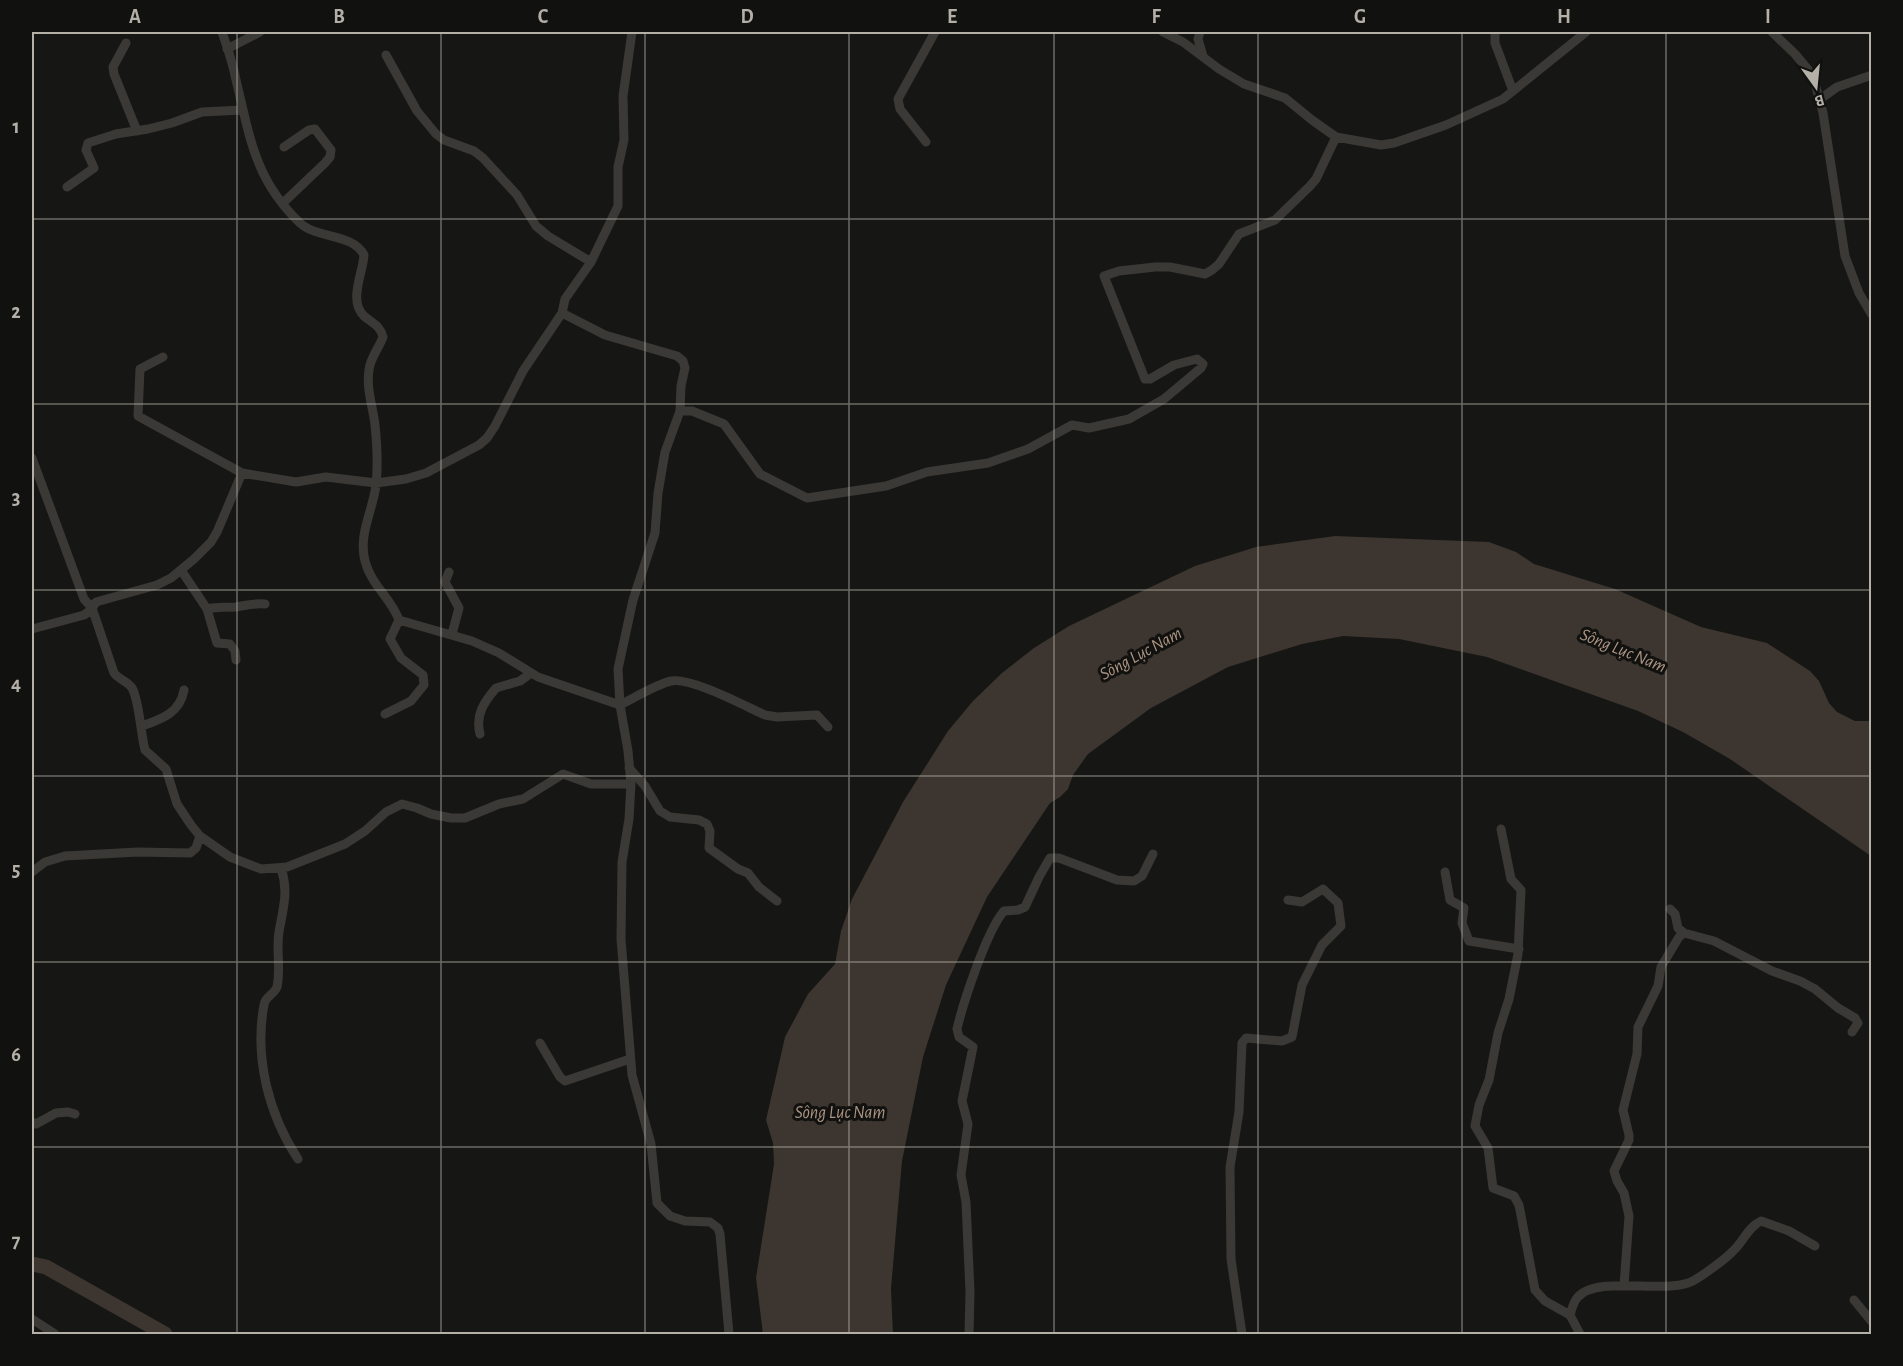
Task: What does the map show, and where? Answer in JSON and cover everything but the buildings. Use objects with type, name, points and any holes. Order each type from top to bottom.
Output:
[{"type":"street","points":[[222,32],[255,157],[272,190],[304,226],[354,245],[364,255],[357,293],[358,307],[363,315],[379,328],[383,337],[370,364],[369,372],[375,425],[376,483],[363,542],[364,558],[371,577],[394,605],[399,620],[391,635],[392,644],[407,663],[423,675],[424,685],[411,701],[385,714]]},
{"type":"street","points":[[227,49],[260,32]]},
{"type":"street","points":[[163,357],[140,369],[138,416],[242,473],[296,482],[326,477],[376,483],[419,477],[477,446],[487,438],[495,426],[523,371],[562,313],[568,293],[591,262],[618,206],[618,167],[624,140],[623,96],[632,32]]},
{"type":"street","points":[[926,142],[900,109],[898,99],[935,32]]},
{"type":"street","points":[[1163,32],[1244,84],[1285,98],[1336,137],[1380,145],[1394,143],[1446,125],[1503,99],[1586,32]]},
{"type":"street","points":[[1200,32],[1198,39],[1203,56]]},
{"type":"street","points":[[1495,32],[1495,43],[1513,91]]},
{"type":"street","points":[[1772,32],[1810,72],[1819,93],[1845,256],[1859,292],[1872,315]]},
{"type":"street","points":[[126,43],[113,67],[136,131]]},
{"type":"street","points":[[386,56],[417,111],[436,134],[444,140],[474,151],[483,158],[517,195],[536,226],[591,262]]},
{"type":"street","points":[[1819,100],[1837,87],[1872,75]]},
{"type":"street","points":[[66,187],[94,168],[86,150],[88,143],[108,136],[172,123],[202,112],[242,110]]},
{"type":"street","points":[[283,203],[325,164],[331,154],[330,145],[315,129],[309,130],[284,147]]},
{"type":"street","points":[[680,411],[692,411],[724,424],[760,474],[807,498],[886,486],[927,472],[988,463],[1028,449],[1072,425],[1089,428],[1136,417],[1164,399],[1203,364],[1197,359],[1185,361],[1150,379],[1145,378],[1104,276],[1119,271],[1155,267],[1205,273],[1212,270],[1219,264],[1239,234],[1275,220],[1310,186],[1316,179],[1336,137]]},
{"type":"street","points":[[562,313],[605,335],[681,358],[685,368],[681,386],[680,411],[665,452],[658,493],[655,533],[633,600],[618,669],[620,705],[631,784],[629,819],[622,861],[622,968],[633,1084],[651,1144],[659,1207],[677,1219],[710,1222],[718,1228],[729,1335]]},
{"type":"street","points":[[32,458],[84,599],[92,608],[114,673],[133,688],[145,750],[166,769],[177,804],[190,825],[200,836],[230,857],[261,869],[281,868],[345,844],[365,831],[386,812],[402,804],[431,814],[458,819],[522,799],[563,774],[591,784],[631,784]]},
{"type":"street","points":[[32,629],[84,615],[98,601],[157,585],[181,570],[211,542],[242,473]]},
{"type":"street","points":[[181,570],[207,609],[217,643],[230,644],[235,651],[236,660]]},
{"type":"street","points":[[449,572],[445,582],[459,608],[452,634]]},
{"type":"street","points":[[207,609],[220,606],[239,607],[252,603],[265,604]]},
{"type":"street","points":[[399,620],[452,634],[490,649],[531,673],[570,689],[620,705],[668,682],[681,681],[765,715],[777,717],[817,715],[828,727]]},
{"type":"street","points":[[480,734],[478,716],[489,696],[496,688],[520,681],[531,673]]},
{"type":"street","points":[[142,726],[157,721],[177,708],[184,690]]},
{"type":"street","points":[[629,768],[645,786],[660,811],[670,817],[699,820],[707,824],[710,831],[709,848],[738,869],[748,873],[759,887],[777,901]]},
{"type":"street","points":[[1501,828],[1511,879],[1521,890],[1519,949],[1489,1080],[1474,1126],[1488,1148],[1492,1188],[1514,1196],[1519,1205],[1535,1290],[1545,1302],[1570,1315],[1580,1335]]},
{"type":"street","points":[[32,873],[45,862],[65,856],[138,852],[190,853],[196,848],[200,836]]},
{"type":"street","points":[[969,1335],[970,1292],[966,1202],[961,1175],[968,1124],[962,1101],[973,1047],[959,1036],[957,1029],[987,943],[997,920],[1004,911],[1025,907],[1050,858],[1059,858],[1117,880],[1134,881],[1142,876],[1153,854]]},
{"type":"street","points":[[281,868],[286,887],[279,935],[276,990],[264,1002],[260,1050],[270,1096],[281,1128],[298,1159]]},
{"type":"street","points":[[1445,872],[1450,900],[1464,908],[1462,923],[1469,941],[1519,949]]},
{"type":"street","points":[[1242,1335],[1231,1259],[1230,1167],[1239,1112],[1242,1043],[1246,1038],[1281,1041],[1292,1037],[1302,985],[1322,945],[1341,927],[1337,901],[1323,889],[1302,902],[1288,900]]},
{"type":"street","points":[[1670,909],[1675,914],[1678,928],[1684,933],[1714,941],[1772,971],[1815,989],[1838,1008],[1856,1018],[1858,1023],[1852,1032]]},
{"type":"street","points":[[1624,1286],[1629,1216],[1624,1193],[1614,1172],[1629,1140],[1623,1110],[1637,1054],[1638,1027],[1658,986],[1661,967],[1684,933]]},
{"type":"street","points":[[540,1043],[560,1077],[565,1081],[630,1059]]},
{"type":"street","points":[[32,1122],[36,1124],[61,1112],[75,1114]]},
{"type":"street","points":[[1570,1315],[1578,1298],[1587,1291],[1611,1286],[1662,1287],[1690,1283],[1731,1253],[1754,1225],[1761,1221],[1790,1231],[1815,1246]]},
{"type":"street","points":[[1854,1300],[1872,1322]]},
{"type":"street","points":[[32,1319],[55,1335]]},
{"type":"water","name":"Sông Lục Nam","points":[[1335,536],[1489,542],[1516,552],[1534,564],[1615,589],[1701,627],[1767,643],[1810,671],[1819,681],[1829,703],[1837,712],[1855,721],[1871,721],[1871,856],[1730,759],[1683,732],[1638,711],[1487,657],[1399,639],[1343,636],[1302,644],[1228,667],[1151,708],[1088,754],[1073,775],[1068,789],[1050,803],[987,897],[946,985],[923,1057],[902,1161],[891,1289],[893,1334],[763,1334],[756,1278],[774,1164],[773,1143],[766,1120],[785,1037],[808,994],[835,964],[841,931],[852,899],[903,802],[948,731],[973,701],[1002,673],[1034,648],[1069,626],[1195,566],[1256,547]]},
{"type":"waterway","points":[[32,1264],[46,1267],[165,1334]]}]
